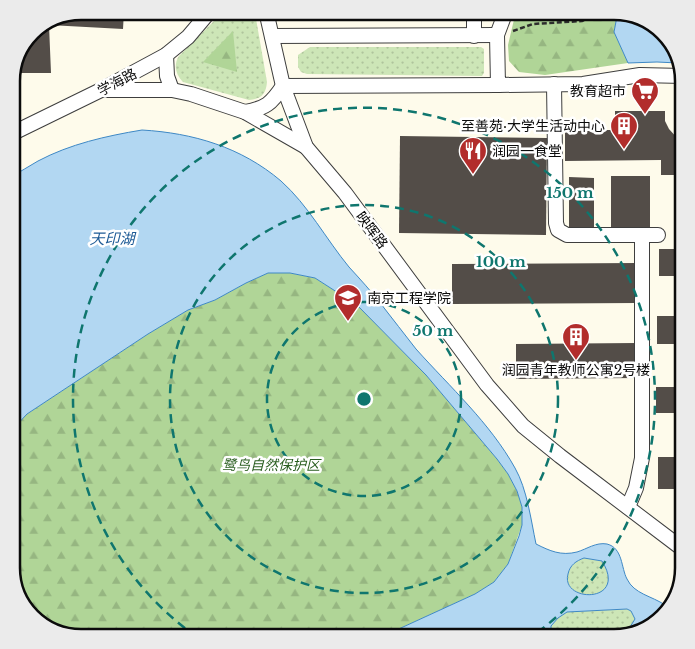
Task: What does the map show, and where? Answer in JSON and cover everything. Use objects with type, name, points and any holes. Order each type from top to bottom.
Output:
[{"type":"street","name":"学海路","points":[[20,130],[101,90],[166,55],[188,37],[202,20]]},
{"type":"street","name":"映晖路","points":[[268,20],[283,86],[306,147],[345,193],[487,385],[523,426],[675,543]]},
{"type":"street","points":[[474,20],[474,36]]},
{"type":"street","points":[[498,85],[497,35],[503,20]]},
{"type":"street","points":[[272,36],[497,35]]},
{"type":"street","points":[[166,55],[167,76],[172,90]]},
{"type":"street","points":[[245,112],[262,108],[273,101],[283,86],[583,84],[640,75],[675,76]]},
{"type":"street","points":[[554,84],[556,223],[558,230],[567,235],[658,235]]},
{"type":"street","points":[[101,90],[172,90],[215,101],[245,112],[306,147]]},
{"type":"street","points":[[628,507],[636,488],[642,458],[642,235]]},
{"type":"path","points":[[497,35],[533,24],[584,20]]},
{"type":"green space","points":[[215,20],[256,20],[267,82],[264,93],[257,98],[249,100],[183,82],[177,73],[176,63],[179,56]]},
{"type":"green space","points":[[514,20],[616,20],[614,32],[628,63],[545,75],[519,72],[509,61],[508,45]]},
{"type":"green space","points":[[233,31],[237,72],[203,62]]},
{"type":"green space","points":[[310,47],[481,47],[484,49],[484,73],[482,76],[307,74],[301,72],[298,67],[298,55]]},
{"type":"green space","name":"鹭鸟自然保护区","points":[[268,273],[290,273],[315,278],[357,305],[426,375],[497,459],[517,491],[522,507],[522,525],[508,564],[494,582],[475,594],[399,629],[81,629],[69,628],[47,619],[30,602],[22,584],[20,572],[20,421],[27,414],[148,334],[188,310],[215,300]]},
{"type":"green space","points":[[584,558],[602,561],[608,575],[607,586],[601,592],[592,595],[582,594],[568,584],[570,568]]},
{"type":"green space","points":[[627,609],[631,611],[635,619],[630,626],[626,628],[551,629],[551,626],[558,618],[567,612]]},
{"type":"water","points":[[616,20],[626,21],[648,30],[662,44],[672,63],[628,63],[614,32]]},
{"type":"water","name":"天印湖","points":[[142,130],[198,138],[250,159],[281,181],[300,201],[349,267],[373,294],[416,349],[494,436],[515,468],[523,485],[536,544],[551,551],[561,553],[577,552],[599,544],[612,546],[619,554],[625,575],[630,584],[663,604],[648,619],[630,626],[635,619],[631,611],[627,609],[567,612],[558,618],[551,626],[551,629],[399,629],[475,594],[494,582],[508,564],[519,536],[522,525],[522,507],[517,491],[508,474],[426,375],[357,305],[315,278],[290,273],[268,273],[215,300],[188,310],[148,334],[27,414],[20,421],[20,172],[50,155],[102,138]],"holes":[[[584,558],[602,561],[608,575],[607,585],[601,592],[582,594],[568,584],[570,568],[578,560]]]},
{"type":"building","points":[[81,20],[124,20],[123,29],[57,25],[69,21]]},
{"type":"building","points":[[49,29],[51,73],[21,73],[30,47]]},
{"type":"building","name":"至善苑·大学生活动中心","points":[[615,111],[665,111],[665,121],[675,136],[675,175],[661,175],[661,160],[565,161],[565,123],[598,123],[598,130],[615,130]]},
{"type":"building","name":"润园一食堂","points":[[400,136],[547,138],[546,235],[399,233]]},
{"type":"building","points":[[611,176],[650,176],[650,229],[611,229]]},
{"type":"building","points":[[569,177],[594,178],[594,228],[569,228]]},
{"type":"building","points":[[659,249],[675,249],[675,276],[659,276]]},
{"type":"building","points":[[637,263],[637,303],[452,304],[452,264]]},
{"type":"building","points":[[657,316],[675,316],[675,344],[657,344]]},
{"type":"building","name":"润园青年教师公寓2号楼","points":[[636,343],[637,378],[516,379],[516,344]]},
{"type":"building","points":[[656,387],[675,387],[675,413],[656,413]]},
{"type":"building","points":[[658,457],[675,457],[675,489],[658,489]]},
{"type":"place","name":"教育超市","points":[[645,115]]},
{"type":"place","name":"至善苑·大学生活动中心","points":[[624,150]]},
{"type":"place","name":"润园一食堂","points":[[473,175]]},
{"type":"place","name":"南京工程学院","points":[[348,322]]},
{"type":"place","name":"润园青年教师公寓2号楼","points":[[576,361]]}]
